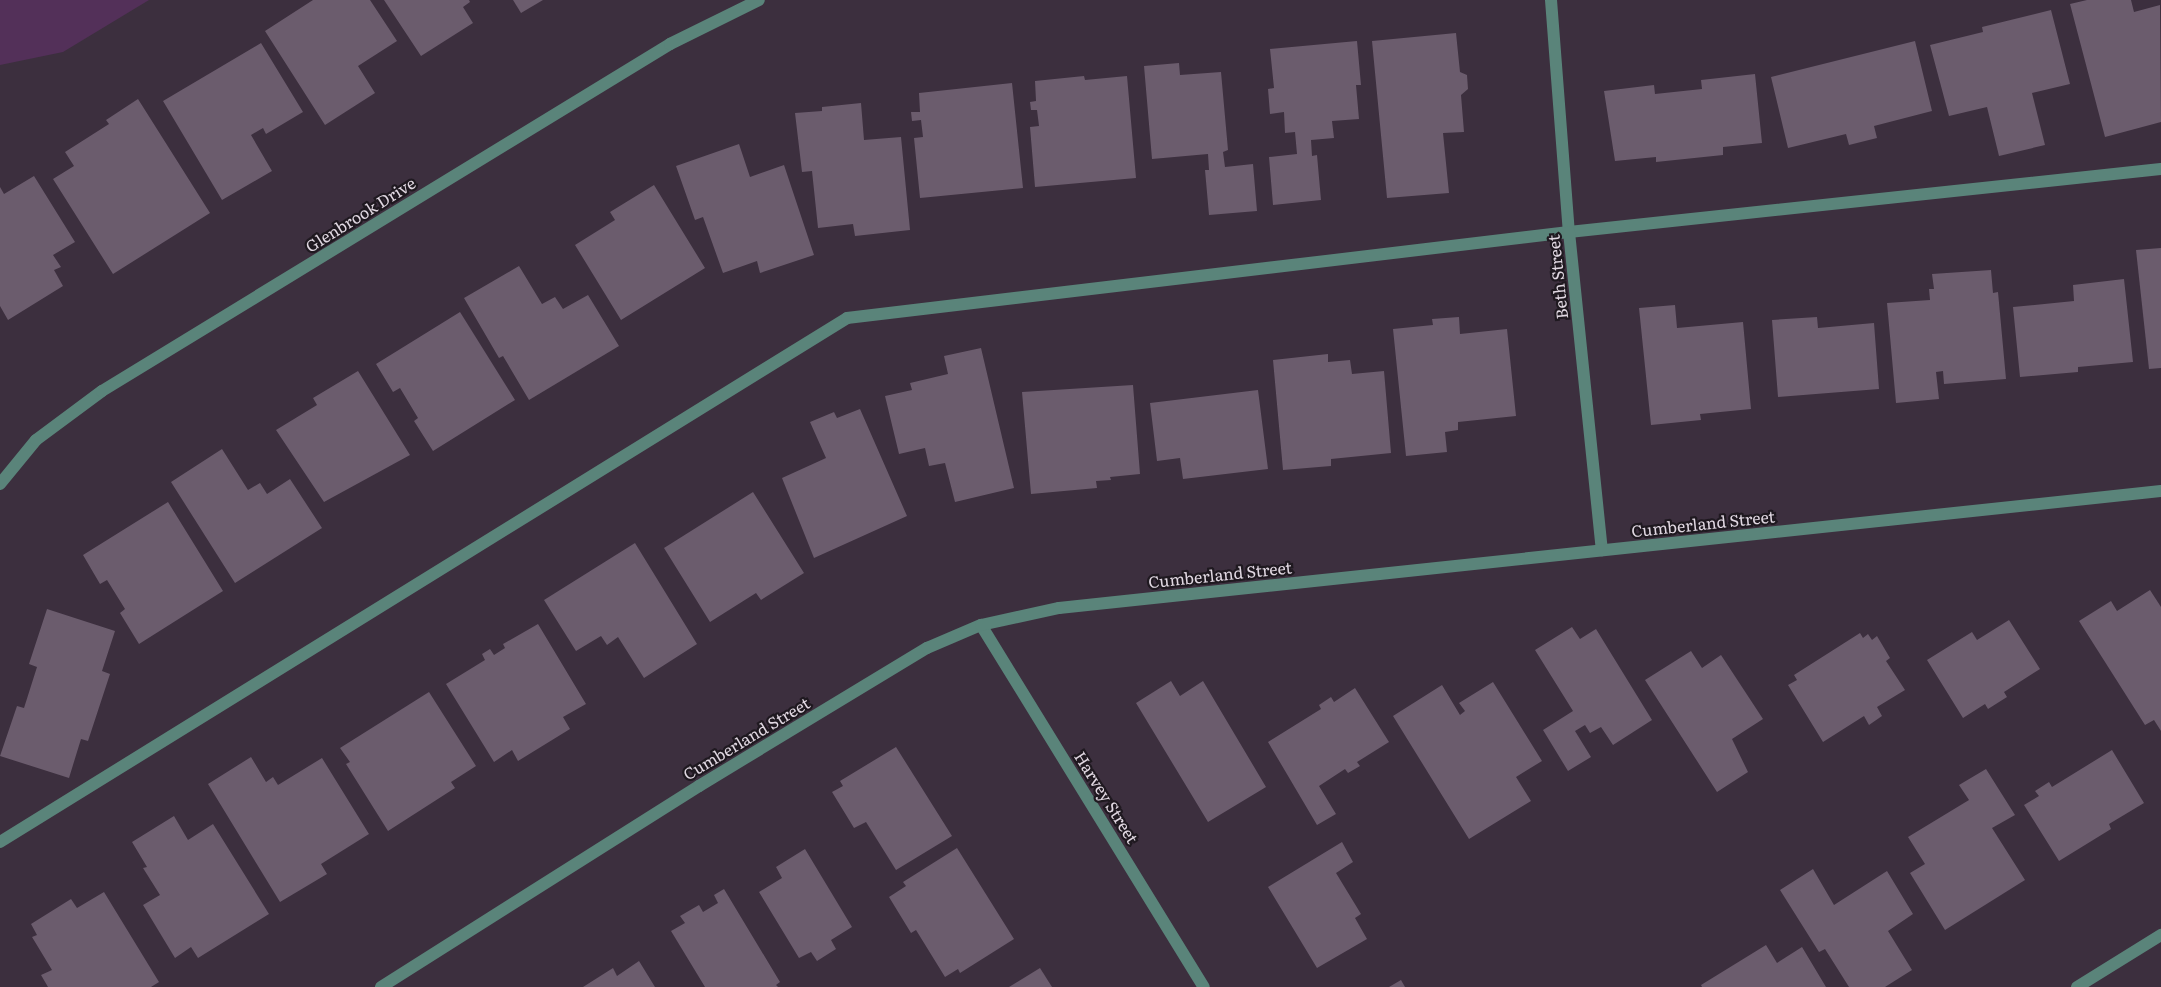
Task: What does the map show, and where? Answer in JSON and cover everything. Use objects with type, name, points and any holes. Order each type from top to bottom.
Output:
[{"type":"street","name":"Glenbrook Drive","points":[[0,484],[36,440],[102,391],[670,44],[759,0]]},
{"type":"street","name":"Beth Street","points":[[1551,0],[1569,232],[1602,550]]},
{"type":"street","points":[[0,842],[847,318],[1569,232],[2161,169]]},
{"type":"street","name":"Cumberland Street","points":[[381,987],[699,786],[927,648],[981,625],[1059,608],[2161,491]]},
{"type":"street","name":"Harvey Street","points":[[981,625],[1204,987]]},
{"type":"street","points":[[2077,987],[2161,935]]},
{"type":"shaded area","points":[[0,0],[149,0],[63,52],[0,65]]},
{"type":"building","points":[[313,0],[370,0],[397,41],[358,66],[375,93],[325,125],[265,31]]},
{"type":"building","points":[[384,0],[469,0],[470,2],[463,7],[473,23],[421,56]]},
{"type":"building","points":[[513,0],[543,0],[521,13]]},
{"type":"building","points":[[2087,0],[2131,0],[2134,12],[2160,5],[2161,122],[2105,137],[2070,4]]},
{"type":"building","points":[[2051,10],[2070,84],[2032,93],[2045,145],[1999,156],[1987,107],[1949,116],[1930,45],[1983,32],[1982,27]]},
{"type":"building","points":[[1456,33],[1460,72],[1467,75],[1468,89],[1461,95],[1464,132],[1443,133],[1449,193],[1387,198],[1372,41]]},
{"type":"building","points":[[1357,41],[1361,85],[1356,85],[1359,119],[1332,121],[1334,138],[1311,140],[1312,156],[1317,155],[1321,200],[1273,205],[1269,157],[1297,154],[1295,132],[1285,133],[1284,112],[1270,114],[1268,89],[1274,88],[1270,49]]},
{"type":"building","points":[[1915,41],[1932,111],[1874,126],[1877,138],[1849,145],[1846,134],[1788,148],[1771,77]]},
{"type":"building","points":[[261,43],[303,112],[266,134],[263,128],[251,135],[272,171],[222,200],[163,101]]},
{"type":"building","points":[[1179,63],[1180,75],[1221,72],[1228,150],[1223,152],[1225,167],[1253,164],[1257,211],[1209,215],[1205,170],[1209,170],[1208,154],[1152,159],[1144,66]]},
{"type":"building","points":[[1755,74],[1762,143],[1723,147],[1723,155],[1656,162],[1656,157],[1615,161],[1604,91],[1654,85],[1655,94],[1702,89],[1701,80]]},
{"type":"building","points":[[1084,76],[1085,80],[1127,76],[1136,178],[1035,187],[1030,127],[1039,126],[1037,110],[1031,110],[1030,102],[1036,101],[1035,81]]},
{"type":"building","points":[[1012,83],[1023,188],[920,198],[914,138],[923,137],[921,120],[912,121],[911,112],[920,112],[919,93]]},
{"type":"building","points":[[138,99],[210,213],[113,274],[53,179],[74,166],[65,152],[109,124],[106,120]]},
{"type":"building","points":[[861,103],[864,140],[901,137],[910,230],[855,236],[853,224],[818,228],[812,171],[802,172],[795,113],[822,111],[822,107]]},
{"type":"building","points":[[739,144],[750,177],[784,165],[814,255],[760,273],[757,261],[723,273],[703,217],[695,220],[676,166]]},
{"type":"building","points":[[34,176],[75,242],[53,255],[61,267],[54,270],[63,286],[8,320],[0,306],[0,187],[4,194]]},
{"type":"building","points":[[654,185],[705,268],[621,320],[575,245],[615,220],[610,212]]},
{"type":"building","points":[[2161,248],[2161,368],[2149,369],[2136,250]]},
{"type":"building","points":[[519,266],[542,304],[555,297],[563,309],[588,295],[619,346],[529,400],[503,356],[499,358],[464,298]]},
{"type":"building","points":[[1991,270],[1993,293],[1998,292],[2006,379],[1944,384],[1943,371],[1936,372],[1939,399],[1896,403],[1887,303],[1930,300],[1929,289],[1934,289],[1932,274]]},
{"type":"building","points":[[2124,279],[2133,362],[2078,367],[2078,372],[2020,377],[2013,307],[2074,301],[2073,285]]},
{"type":"building","points":[[1675,305],[1677,328],[1743,322],[1751,409],[1700,414],[1701,420],[1651,425],[1639,308]]},
{"type":"building","points":[[460,312],[515,400],[433,451],[414,421],[418,418],[400,388],[393,392],[376,364]]},
{"type":"building","points":[[1459,317],[1460,334],[1507,329],[1516,416],[1458,422],[1458,430],[1445,432],[1447,452],[1406,456],[1393,329],[1433,325],[1432,319]]},
{"type":"building","points":[[1817,317],[1818,328],[1874,323],[1879,389],[1778,397],[1772,320]]},
{"type":"building","points":[[981,348],[1014,488],[955,502],[945,463],[929,466],[925,448],[899,454],[885,396],[912,390],[910,383],[948,374],[944,356]]},
{"type":"building","points":[[1328,354],[1328,362],[1350,360],[1352,374],[1384,371],[1391,453],[1331,459],[1331,466],[1283,470],[1273,360]]},
{"type":"building","points":[[358,371],[410,455],[324,502],[276,430],[317,405],[313,398]]},
{"type":"building","points":[[1133,385],[1140,474],[1096,481],[1097,488],[1031,494],[1022,392]]},
{"type":"building","points":[[1258,390],[1268,469],[1183,479],[1180,458],[1157,461],[1150,403]]},
{"type":"building","points":[[860,409],[907,516],[814,558],[782,478],[826,458],[810,422],[834,412],[837,418]]},
{"type":"building","points":[[222,449],[248,490],[260,483],[267,494],[290,479],[322,528],[235,583],[171,482]]},
{"type":"building","points":[[753,492],[804,573],[761,600],[756,593],[710,622],[664,548]]},
{"type":"building","points":[[168,502],[223,591],[139,644],[120,613],[125,609],[107,580],[100,584],[83,555]]},
{"type":"building","points":[[635,543],[697,644],[644,678],[618,637],[607,645],[601,636],[576,651],[544,600]]},
{"type":"building","points":[[2150,590],[2161,607],[2161,731],[2154,720],[2145,725],[2079,621],[2111,601],[2117,611]]},
{"type":"building","points":[[47,609],[115,631],[102,671],[110,674],[88,741],[81,739],[69,778],[0,756],[17,706],[24,708],[37,667],[29,664]]},
{"type":"building","points":[[2009,620],[2040,669],[2004,692],[2007,697],[1988,709],[1985,704],[1963,718],[1927,660],[1972,632],[1977,640]]},
{"type":"building","points":[[538,624],[586,704],[563,717],[570,729],[518,761],[512,750],[494,762],[446,684],[485,660],[482,654],[490,649],[494,655],[505,648],[503,644]]},
{"type":"building","points":[[1572,627],[1580,639],[1596,629],[1652,720],[1613,745],[1601,727],[1590,733],[1585,725],[1575,731],[1591,757],[1568,771],[1543,730],[1573,711],[1535,650]]},
{"type":"building","points":[[1860,633],[1863,638],[1868,634],[1872,640],[1877,636],[1890,658],[1886,661],[1905,690],[1877,707],[1882,716],[1869,725],[1864,716],[1823,742],[1788,685],[1797,680],[1794,675]]},
{"type":"building","points":[[1691,651],[1702,668],[1721,655],[1763,719],[1732,739],[1748,772],[1717,792],[1645,680]]},
{"type":"building","points":[[1171,681],[1180,696],[1203,681],[1266,787],[1208,822],[1136,703]]},
{"type":"building","points":[[1493,682],[1542,761],[1516,777],[1531,801],[1469,839],[1393,716],[1442,685],[1460,715],[1465,711],[1459,703]]},
{"type":"building","points":[[1355,688],[1389,742],[1357,762],[1360,766],[1348,773],[1345,769],[1319,786],[1336,814],[1317,825],[1268,742],[1321,709],[1319,705],[1331,697],[1334,702]]},
{"type":"building","points":[[429,692],[476,766],[451,782],[455,788],[388,831],[346,764],[350,762],[340,748]]},
{"type":"building","points":[[896,747],[952,836],[896,870],[866,822],[854,828],[832,792],[843,786],[840,781]]},
{"type":"building","points":[[2112,750],[2144,803],[2109,824],[2111,829],[2059,861],[2024,805],[2039,796],[2035,791],[2049,782],[2052,787]]},
{"type":"building","points":[[251,757],[266,782],[273,777],[278,785],[322,758],[369,834],[321,864],[327,874],[280,902],[208,784]]},
{"type":"building","points":[[1986,769],[2015,815],[1992,828],[2025,880],[1945,930],[1910,873],[1925,864],[1908,837],[1969,800],[1959,785]]},
{"type":"building","points":[[174,816],[188,840],[213,824],[269,914],[198,958],[191,947],[175,958],[143,905],[160,895],[143,868],[147,867],[132,842]]},
{"type":"building","points":[[1342,842],[1353,862],[1336,873],[1361,914],[1355,918],[1367,939],[1317,968],[1268,887]]},
{"type":"building","points":[[957,848],[1014,939],[960,973],[958,969],[945,977],[916,930],[911,933],[889,897],[906,886],[903,882]]},
{"type":"building","points":[[805,849],[852,927],[831,940],[836,949],[817,961],[811,952],[799,958],[759,892],[782,878],[776,867]]},
{"type":"building","points":[[1813,869],[1834,905],[1887,871],[1913,914],[1888,931],[1912,970],[1885,987],[1849,987],[1825,949],[1819,952],[1780,890]]},
{"type":"building","points":[[724,889],[780,982],[776,985],[778,987],[705,987],[671,931],[685,923],[680,916],[699,905],[703,912],[718,903],[714,895]]},
{"type":"building","points":[[104,892],[159,982],[151,987],[48,987],[41,975],[52,970],[32,937],[37,935],[31,924],[71,899],[77,908]]},
{"type":"building","points":[[1766,945],[1777,963],[1802,947],[1826,987],[1702,987],[1701,985]]},
{"type":"building","points":[[639,961],[655,987],[583,987],[613,968],[617,976]]},
{"type":"building","points":[[1040,968],[1052,987],[1009,987]]},
{"type":"building","points":[[1401,980],[1405,987],[1389,987]]}]
